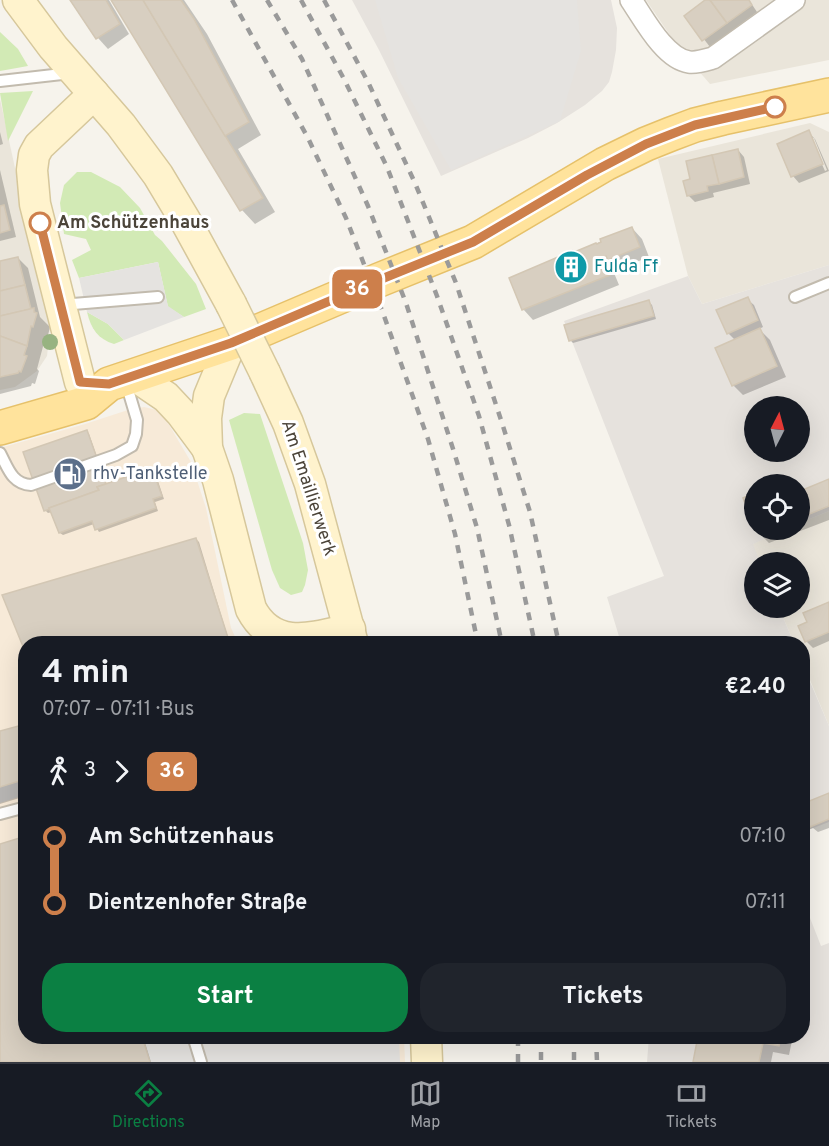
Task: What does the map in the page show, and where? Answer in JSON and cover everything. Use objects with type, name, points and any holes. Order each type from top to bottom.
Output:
[{"type":"main road","name":"Am Emaillierwerk","points":[[18,0],[53,47],[122,125],[158,175],[231,304],[288,423],[310,484],[351,636]]},
{"type":"main road","points":[[85,83],[39,146],[34,155],[32,170],[35,204],[61,305],[113,380],[166,397],[207,448]]},
{"type":"main road","points":[[0,406],[113,380],[231,343],[473,242],[587,175],[646,144],[695,125],[829,95]]},
{"type":"main road","points":[[231,343],[209,396],[206,417],[207,448],[227,513],[251,609],[268,630],[281,636]]},
{"type":"main road","points":[[0,428],[86,403],[113,380]]},
{"type":"main road","points":[[426,1044],[427,1062]]},
{"type":"street","points":[[631,0],[664,47],[677,58],[689,62],[701,62],[713,58],[794,0]]},
{"type":"lane","points":[[0,81],[85,83]]},
{"type":"lane","points":[[795,297],[829,283]]},
{"type":"lane","points":[[61,305],[158,297]]},
{"type":"lane","points":[[0,453],[15,480],[30,485],[116,455],[132,446],[137,420],[113,380]]},
{"type":"lane","points":[[0,814],[18,809]]},
{"type":"lane","points":[[195,1044],[201,1062]]},
{"type":"shaded area","points":[[352,0],[611,0],[617,28],[612,72],[609,82],[602,91],[557,123],[441,176]]},
{"type":"shaded area","points":[[375,0],[577,0],[581,51],[560,121],[451,170],[398,78]]},
{"type":"shaded area","points":[[646,0],[829,0],[829,60],[710,84],[678,47]]},
{"type":"shaded area","points":[[0,99],[50,329],[47,356],[37,371],[15,387],[0,390]]},
{"type":"shaded area","points":[[810,123],[829,132],[829,265],[702,304],[688,276],[658,159]]},
{"type":"shaded area","points":[[158,262],[168,306],[184,317],[124,340],[108,324],[87,312],[79,278]]},
{"type":"shaded area","points":[[829,265],[829,511],[810,519],[810,474],[744,474],[744,540],[762,540],[753,544],[756,552],[744,552],[744,618],[783,618],[791,636],[619,636],[607,597],[664,576],[564,321],[688,276],[702,304]]},
{"type":"shaded area","points":[[144,407],[157,410],[165,418],[191,462],[206,508],[231,628],[235,636],[18,636],[18,1044],[404,1044],[405,1062],[0,1062],[0,448]]},
{"type":"shaded area","points":[[829,511],[829,726],[810,680],[810,636],[791,636],[783,618],[810,618],[810,552],[756,552],[752,544],[761,540],[810,540],[810,519]]},
{"type":"shaded area","points":[[810,682],[829,726],[829,822],[810,829]]},
{"type":"shaded area","points":[[18,781],[18,797],[0,803],[0,787]]},
{"type":"shaded area","points":[[810,918],[821,946],[829,943],[829,1062],[647,1062],[648,1044],[810,1044]]},
{"type":"shaded area","points":[[144,1044],[399,1044],[400,1062],[150,1062]]},
{"type":"green space","points":[[0,32],[18,49],[28,66],[0,71]]},
{"type":"green space","points":[[33,91],[8,141],[0,93]]},
{"type":"green space","points":[[77,172],[91,172],[120,187],[140,208],[155,235],[196,284],[206,309],[184,317],[168,307],[158,262],[79,278],[72,260],[91,250],[86,239],[64,234],[60,203],[64,185]]},
{"type":"green space","points":[[87,312],[108,324],[124,340],[114,344],[99,336]]},
{"type":"green space","points":[[244,413],[260,414],[303,543],[308,570],[302,592],[291,595],[280,588],[272,570],[229,420]]},
{"type":"building","points":[[70,0],[106,0],[120,24],[96,39]]},
{"type":"building","points":[[111,0],[143,0],[263,198],[240,211]]},
{"type":"building","points":[[143,0],[181,0],[194,19],[249,122],[225,136]]},
{"type":"building","points":[[705,0],[710,0],[727,23],[702,41],[684,16]]},
{"type":"building","points":[[710,0],[749,0],[752,5],[727,23]]},
{"type":"building","points":[[809,130],[823,164],[791,177],[777,144]]},
{"type":"building","points":[[738,149],[744,177],[719,184],[712,155]]},
{"type":"building","points":[[712,155],[719,184],[707,186],[708,191],[687,196],[683,181],[690,179],[686,161]]},
{"type":"building","points":[[4,205],[10,230],[0,233],[0,206]]},
{"type":"building","name":"Fulda Ff","points":[[632,227],[640,247],[608,260],[606,256],[603,258],[610,275],[522,310],[509,278],[572,251],[572,253],[597,244],[601,242],[600,239]]},
{"type":"building","points":[[18,257],[25,285],[0,291],[0,261]]},
{"type":"building","points":[[25,285],[31,309],[0,316],[0,291]]},
{"type":"building","points":[[748,297],[758,320],[727,334],[716,310]]},
{"type":"building","points":[[649,300],[654,316],[569,341],[564,325]]},
{"type":"building","points":[[34,308],[34,312],[37,313],[33,327],[31,326],[27,346],[0,336],[0,316]]},
{"type":"building","points":[[760,328],[777,366],[732,386],[715,348]]},
{"type":"building","points":[[0,336],[27,346],[24,355],[27,356],[21,372],[0,377]]},
{"type":"building","points":[[87,430],[106,484],[97,487],[99,490],[44,511],[23,452]]},
{"type":"building","points":[[152,468],[162,496],[153,499],[156,508],[95,530],[92,521],[59,533],[49,508],[99,490],[97,487]]},
{"type":"building","points":[[829,479],[829,506],[810,514],[810,487]]},
{"type":"building","points":[[196,538],[227,636],[19,636],[2,595]]},
{"type":"building","points":[[829,602],[829,632],[810,640],[810,636],[802,636],[798,626],[807,622],[805,618],[810,618],[810,610]]},
{"type":"building","points":[[18,726],[18,781],[0,787],[0,731]]},
{"type":"building","points":[[829,793],[829,819],[810,827],[810,801]]},
{"type":"building","points":[[18,838],[18,1044],[144,1044],[150,1062],[0,1062],[0,844]]},
{"type":"building","points":[[696,1044],[763,1044],[759,1062],[693,1062]]},
{"type":"railway","points":[[232,0],[308,138],[346,218],[383,313],[428,439],[455,534],[476,636]]},
{"type":"railway","points":[[267,0],[302,59],[368,206],[406,303],[477,528],[500,636]]},
{"type":"railway","points":[[301,0],[344,79],[387,167],[437,296],[479,416],[509,525],[533,636]]},
{"type":"railway","points":[[324,0],[368,82],[415,183],[456,283],[530,512],[557,636]]},
{"type":"railway","points":[[518,1044],[518,1062]]},
{"type":"railway","points":[[541,1044],[541,1062]]},
{"type":"railway","points":[[574,1044],[574,1062]]},
{"type":"railway","points":[[596,1044],[597,1062]]},
{"type":"bus line","name":"36","points":[[40,223],[80,382],[109,384],[231,343],[473,242],[587,175],[646,144],[695,125],[775,107]]},
{"type":"place","name":"Am Schützenhaus","points":[[40,223]]},
{"type":"place","name":"Fulda Ff","points":[[571,267]]},
{"type":"place","name":"rhv-Tankstelle","points":[[70,474]]}]
